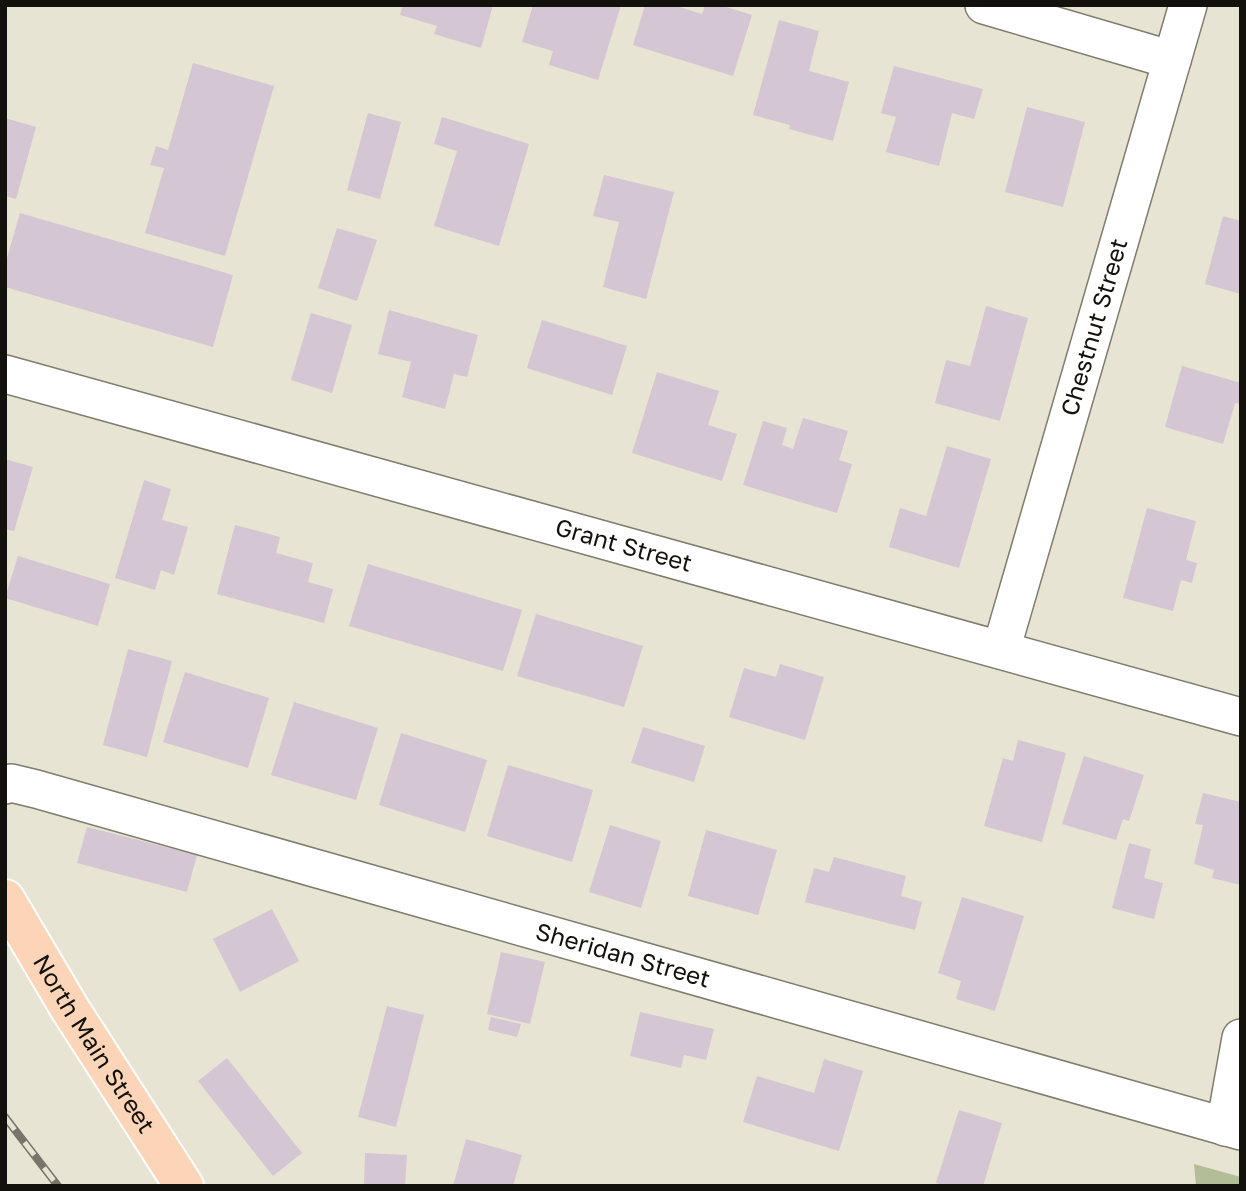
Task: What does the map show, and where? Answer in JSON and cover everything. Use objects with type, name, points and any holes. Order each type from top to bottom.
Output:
[{"type":"main road","name":"North Main Street","points":[[5,899],[70,1009],[184,1186]]},
{"type":"street","points":[[984,5],[1172,60]]},
{"type":"street","name":"Chestnut Street","points":[[1001,650],[1188,5]]},
{"type":"street","name":"Grant Street","points":[[5,374],[1241,718]]},
{"type":"street","name":"Sheridan Street","points":[[5,785],[11,783],[36,789],[1233,1129]]},
{"type":"street","points":[[1233,1129],[1241,1038]]},
{"type":"green space","points":[[1194,1164],[1241,1177],[1241,1186],[1196,1186]]},
{"type":"building","points":[[403,5],[493,5],[481,48],[434,34],[437,26],[400,15]]},
{"type":"building","points":[[533,5],[621,5],[598,80],[549,65],[553,51],[522,42]]},
{"type":"building","points":[[645,5],[673,5],[702,14],[705,5],[720,5],[752,15],[733,76],[633,45]]},
{"type":"building","points":[[779,20],[819,31],[809,71],[849,82],[833,141],[789,129],[790,125],[753,115]]},
{"type":"building","points":[[193,63],[274,86],[225,256],[145,233],[164,168],[150,165],[156,146],[168,150]]},
{"type":"building","points":[[894,66],[983,89],[974,119],[952,113],[939,166],[886,152],[896,117],[881,113]]},
{"type":"building","points":[[1027,107],[1085,122],[1063,207],[1005,192]]},
{"type":"building","points":[[368,113],[401,122],[380,199],[347,190]]},
{"type":"building","points":[[442,117],[529,144],[499,246],[434,226],[457,151],[434,144]]},
{"type":"building","points":[[5,118],[36,127],[16,199],[5,196]]},
{"type":"building","points":[[604,175],[674,192],[646,299],[603,287],[619,222],[593,216]]},
{"type":"building","points":[[20,213],[233,275],[213,347],[5,287],[5,265]]},
{"type":"building","points":[[1223,216],[1241,221],[1241,294],[1205,284]]},
{"type":"building","points":[[337,228],[377,240],[357,301],[318,288]]},
{"type":"building","points":[[986,306],[1028,318],[1000,421],[935,403],[946,360],[970,366]]},
{"type":"building","points":[[389,310],[478,335],[467,377],[454,374],[445,409],[402,397],[411,362],[378,354]]},
{"type":"building","points":[[311,313],[352,325],[332,393],[291,380]]},
{"type":"building","points":[[542,320],[627,346],[612,395],[527,368]]},
{"type":"building","points":[[1182,366],[1241,383],[1241,404],[1235,403],[1223,444],[1165,427]]},
{"type":"building","points":[[657,372],[719,391],[708,425],[737,434],[722,481],[632,453]]},
{"type":"building","points":[[803,418],[848,431],[839,460],[852,464],[837,513],[743,485],[763,421],[787,428],[782,445],[793,449]]},
{"type":"building","points":[[947,446],[991,459],[959,568],[889,547],[900,508],[926,516]]},
{"type":"building","points":[[5,459],[33,467],[14,531],[5,529]]},
{"type":"building","points":[[144,480],[171,489],[162,520],[188,527],[174,575],[161,570],[155,590],[115,578]]},
{"type":"building","points":[[1147,508],[1196,521],[1186,560],[1197,563],[1192,583],[1181,580],[1173,611],[1123,598]]},
{"type":"building","points":[[235,525],[280,537],[276,553],[313,563],[308,582],[333,589],[324,623],[217,594]]},
{"type":"building","points":[[18,556],[110,584],[98,626],[5,598]]},
{"type":"building","points":[[368,564],[522,610],[503,671],[349,626]]},
{"type":"building","points":[[536,614],[643,646],[624,707],[517,676]]},
{"type":"building","points":[[128,649],[172,661],[147,757],[103,745]]},
{"type":"building","points":[[780,664],[824,677],[805,740],[729,717],[744,668],[776,677]]},
{"type":"building","points":[[185,672],[269,698],[248,768],[163,742]]},
{"type":"building","points":[[294,702],[378,728],[356,800],[271,775]]},
{"type":"building","points":[[643,727],[705,746],[694,782],[631,763]]},
{"type":"building","points":[[401,733],[487,760],[465,832],[379,805]]},
{"type":"building","points":[[1018,740],[1066,753],[1042,842],[984,826],[1003,758],[1013,761]]},
{"type":"building","points":[[1084,756],[1144,775],[1129,821],[1123,819],[1116,840],[1062,824]]},
{"type":"building","points":[[508,765],[593,790],[572,862],[487,836]]},
{"type":"building","points":[[1203,793],[1241,802],[1241,885],[1212,878],[1214,870],[1194,864],[1203,825],[1195,824]]},
{"type":"building","points":[[610,825],[661,841],[641,908],[589,892]]},
{"type":"building","points":[[87,827],[197,855],[187,892],[77,863]]},
{"type":"building","points":[[706,830],[777,850],[758,915],[688,896]]},
{"type":"building","points":[[1129,843],[1151,849],[1144,878],[1163,883],[1154,919],[1112,908]]},
{"type":"building","points":[[834,857],[906,876],[901,896],[922,902],[915,930],[805,902],[814,868],[829,872]]},
{"type":"building","points":[[962,897],[1024,916],[995,1011],[956,999],[961,981],[938,973]]},
{"type":"building","points":[[272,909],[299,961],[240,992],[213,939]]},
{"type":"building","points":[[501,952],[545,962],[530,1024],[487,1014]]},
{"type":"building","points":[[387,1006],[424,1015],[396,1127],[358,1117]]},
{"type":"building","points":[[640,1012],[714,1029],[706,1060],[684,1055],[681,1068],[630,1056]]},
{"type":"building","points":[[491,1017],[521,1024],[517,1037],[488,1030]]},
{"type":"building","points":[[227,1058],[302,1153],[273,1176],[198,1081]]},
{"type":"building","points":[[824,1059],[863,1071],[839,1151],[743,1122],[757,1076],[814,1093]]},
{"type":"building","points":[[959,1110],[1002,1123],[983,1186],[945,1186],[936,1183]]},
{"type":"building","points":[[466,1139],[522,1155],[513,1186],[453,1186]]},
{"type":"building","points":[[365,1153],[407,1155],[405,1186],[364,1186]]},
{"type":"railway","points":[[5,1117],[58,1186]]}]
